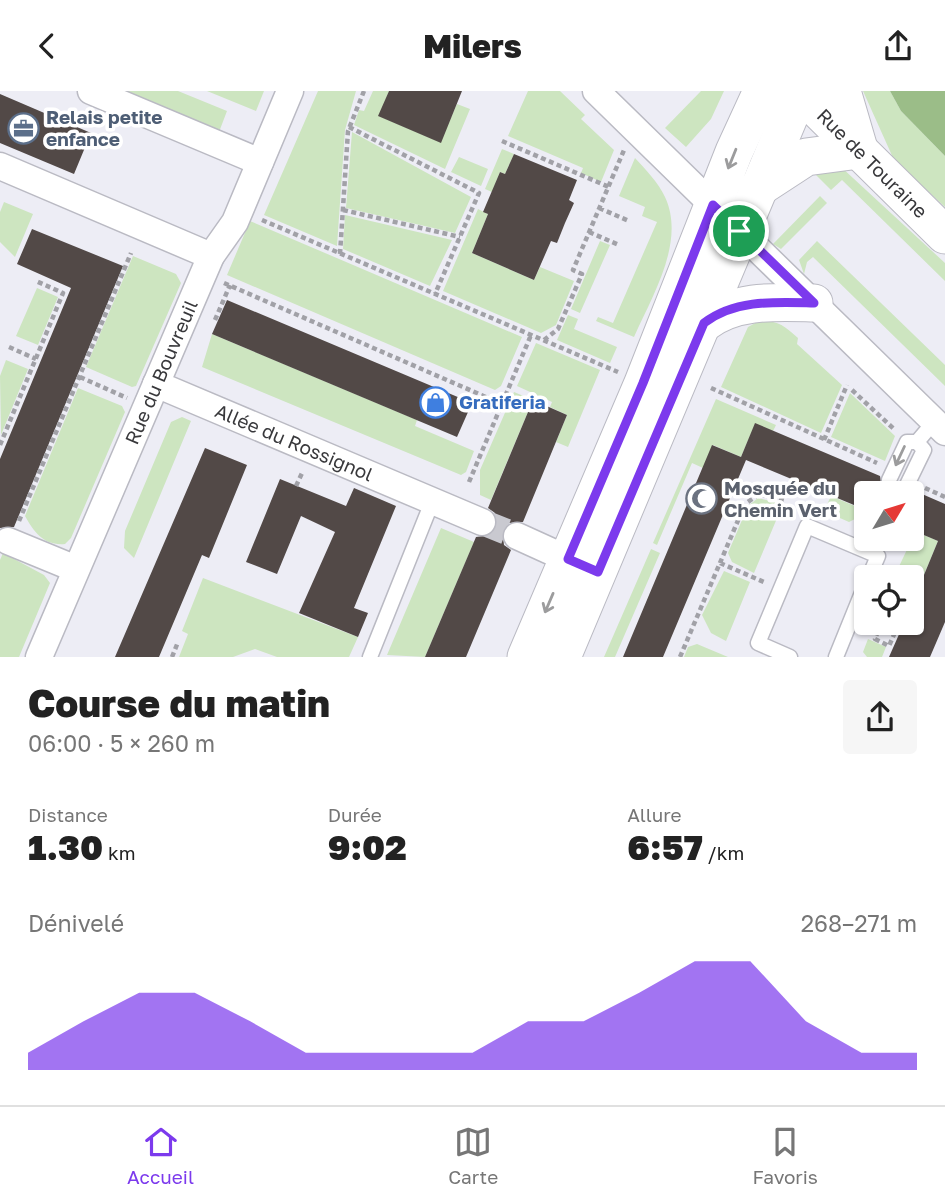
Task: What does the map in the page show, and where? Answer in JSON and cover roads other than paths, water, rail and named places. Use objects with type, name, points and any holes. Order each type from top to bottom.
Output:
[{"type":"street","points":[[91,91],[260,162]]},
{"type":"street","name":"Rue du Bouvreuil","points":[[39,657],[211,256],[235,222],[290,91]]},
{"type":"street","points":[[596,91],[940,427]]},
{"type":"street","points":[[562,657],[583,566],[640,390],[713,205],[762,91]]},
{"type":"street","points":[[526,657],[583,566],[704,323],[739,231],[799,91]]},
{"type":"street","name":"Rue de Touraine","points":[[799,91],[945,235]]},
{"type":"street","points":[[757,189],[806,157],[859,150],[842,91]]},
{"type":"street","points":[[1,170],[211,256]]},
{"type":"street","points":[[704,323],[715,314],[750,303],[814,303]]},
{"type":"street","name":"Allée du Rossignol","points":[[156,384],[482,522]]},
{"type":"street","points":[[12,536],[76,569]]},
{"type":"street","points":[[517,536],[583,566]]},
{"type":"lane","points":[[887,473],[907,442],[917,442],[940,427]]},
{"type":"lane","points":[[914,481],[923,450],[917,442]]},
{"type":"lane","points":[[370,657],[432,502]]},
{"type":"lane","points":[[790,657],[758,643],[807,526],[854,538]]},
{"type":"lane","points":[[835,657],[854,612]]},
{"type":"tunnel","points":[[482,522],[517,536]]},
{"type":"place","name":"Relais petite enfance","points":[[23,128]]},
{"type":"place","name":"Gratiferia","points":[[436,402]]},
{"type":"place","name":"Mosquée du Chemin Vert","points":[[701,499]]}]
